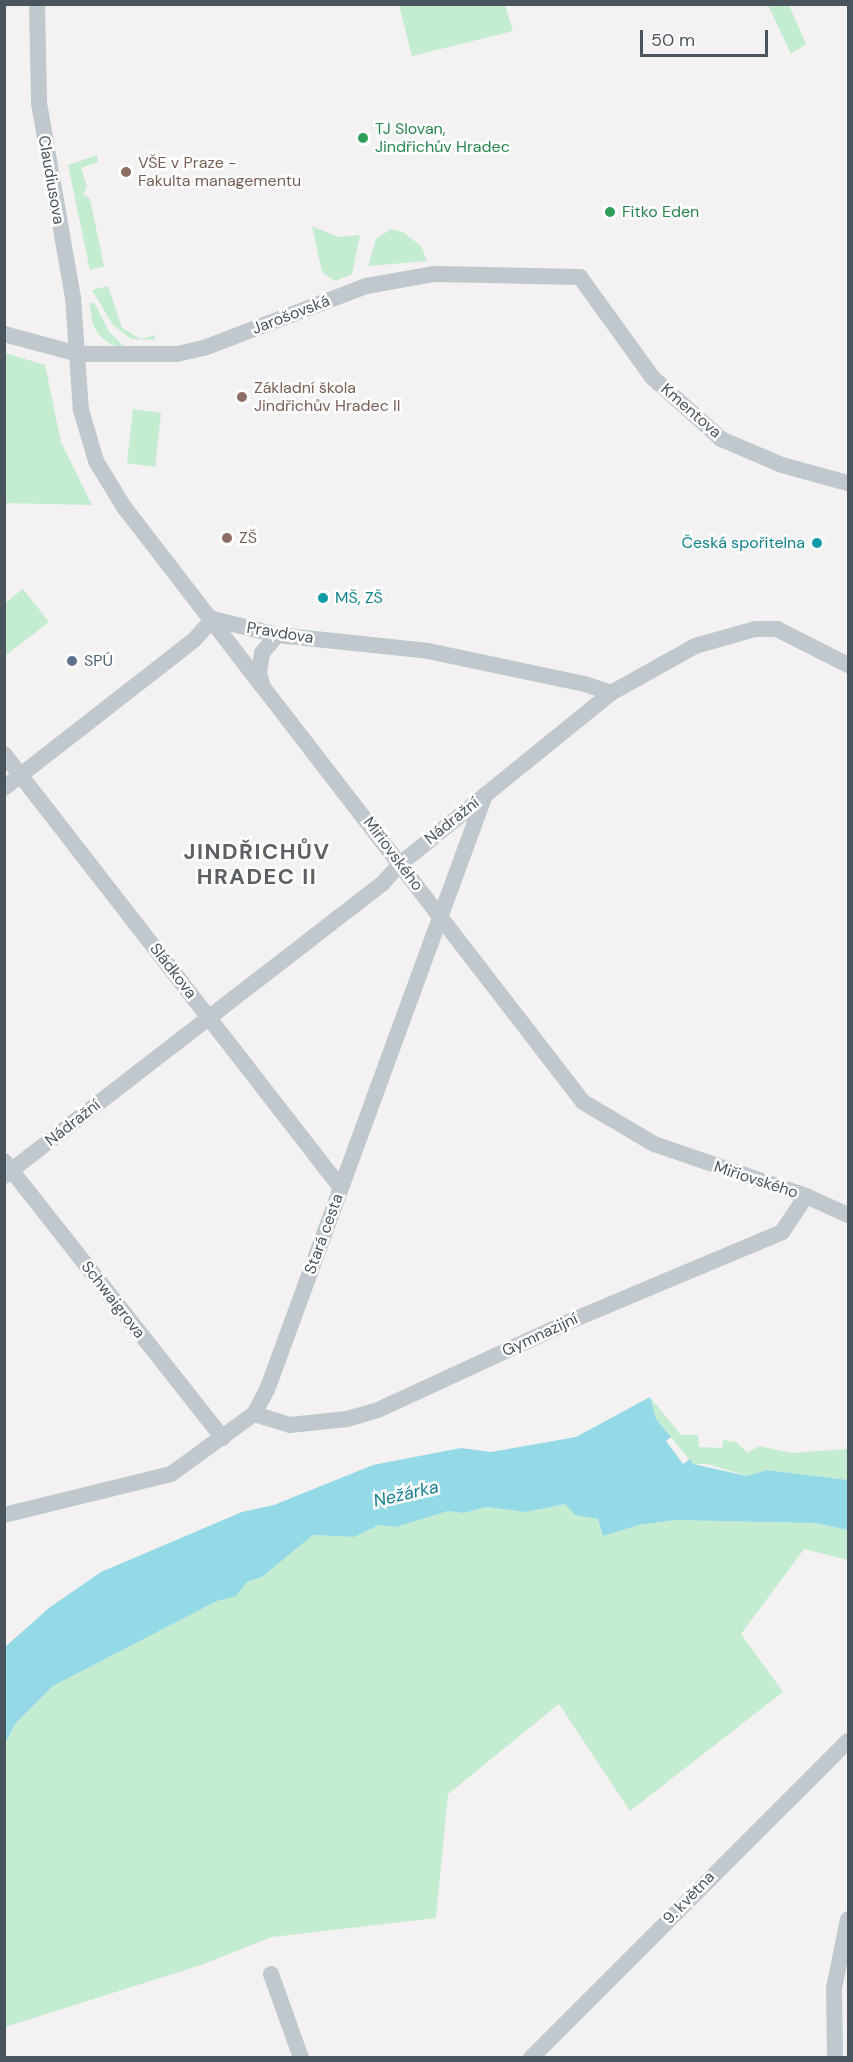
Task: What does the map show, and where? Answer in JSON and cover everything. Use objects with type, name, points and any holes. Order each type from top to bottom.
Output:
[{"type":"street","name":"Claudiusova","points":[[37,4],[39,103],[73,297],[78,354]]},
{"type":"street","name":"Jarošovská","points":[[4,334],[78,354],[154,356],[204,348],[366,286],[435,274],[580,278]]},
{"type":"street","name":"Kmentova","points":[[580,278],[652,377],[721,439],[782,465],[849,483]]},
{"type":"street","name":"Miřiovského","points":[[78,354],[81,410],[96,460],[130,515],[213,619],[583,1102],[606,1119],[654,1144],[806,1196],[849,1215]]},
{"type":"street","name":"Pravdova","points":[[213,619],[277,635],[428,651],[585,684],[611,693]]},
{"type":"street","points":[[4,788],[193,641],[213,619]]},
{"type":"street","name":"Nádražní","points":[[7,1169],[382,884],[400,864],[611,693],[694,646],[755,629],[777,629],[849,665]]},
{"type":"street","points":[[262,684],[259,672],[262,653],[277,635]]},
{"type":"street","name":"Sládkova","points":[[4,754],[341,1188]]},
{"type":"street","name":"Stará cesta","points":[[4,1515],[152,1482],[189,1464],[254,1414],[267,1390],[432,935],[443,918],[485,795]]},
{"type":"street","name":"Schwaigrova","points":[[7,1169],[223,1438]]},
{"type":"street","name":"Gymnazijní","points":[[254,1414],[290,1425],[339,1420],[378,1410],[573,1320],[782,1232],[806,1196]]},
{"type":"street","name":"9. května","points":[[531,2058],[849,1741]]},
{"type":"street","points":[[835,2058],[834,1988],[849,1919]]},
{"type":"street","points":[[271,1974],[302,2058]]},
{"type":"green space","points":[[399,5],[505,5],[513,31],[412,56]]},
{"type":"green space","points":[[768,5],[789,5],[806,44],[791,54]]},
{"type":"green space","points":[[97,155],[98,162],[81,168],[87,187],[83,194],[90,199],[104,266],[90,270],[68,165]]},
{"type":"green space","points":[[312,226],[338,237],[360,235],[352,274],[335,281],[322,272]]},
{"type":"green space","points":[[391,229],[403,232],[421,246],[427,261],[368,266],[376,239]]},
{"type":"green space","points":[[108,286],[122,328],[141,339],[155,335],[155,340],[131,339],[113,325],[92,290]]},
{"type":"green space","points":[[89,302],[95,304],[109,332],[126,348],[110,344],[99,335],[93,325]]},
{"type":"green space","points":[[5,353],[45,365],[61,442],[92,505],[5,503]]},
{"type":"green space","points":[[133,409],[161,413],[155,467],[127,463]]},
{"type":"green space","points":[[23,589],[49,622],[5,656],[5,603]]},
{"type":"green space","points":[[650,1397],[681,1435],[698,1435],[699,1447],[722,1448],[723,1440],[736,1442],[748,1453],[759,1446],[792,1453],[848,1449],[848,1480],[767,1470],[747,1476],[707,1464],[693,1464],[656,1419]]},
{"type":"green space","points":[[566,1504],[575,1515],[598,1519],[603,1536],[639,1525],[675,1520],[815,1523],[848,1530],[848,1560],[804,1549],[741,1634],[783,1692],[630,1811],[559,1704],[448,1794],[436,1918],[272,1937],[201,1965],[5,2027],[5,1743],[16,1723],[53,1686],[217,1601],[236,1595],[247,1582],[262,1577],[313,1535],[354,1537],[379,1525],[396,1527],[448,1511],[464,1513],[486,1507],[526,1512]]},
{"type":"water","name":"Nežárka","points":[[650,1397],[656,1419],[671,1437],[666,1441],[683,1464],[690,1459],[693,1464],[747,1476],[767,1470],[848,1480],[848,1530],[815,1523],[675,1520],[639,1525],[603,1536],[598,1519],[575,1515],[565,1504],[526,1512],[486,1507],[464,1513],[448,1511],[396,1527],[379,1525],[354,1537],[313,1535],[262,1577],[247,1582],[236,1596],[217,1601],[53,1686],[16,1723],[5,1743],[5,1647],[49,1608],[101,1572],[242,1512],[274,1505],[373,1465],[461,1448],[491,1452],[576,1437]]},
{"type":"place","name":"TJ Slovan, Jindřichův Hradec","points":[[363,138]]},
{"type":"place","name":"VŠE v Praze - Fakulta managementu","points":[[126,172]]},
{"type":"place","name":"Fitko Eden","points":[[610,212]]},
{"type":"place","name":"Základní škola Jindřichův Hradec II","points":[[242,397]]},
{"type":"place","name":"ZŠ","points":[[227,538]]},
{"type":"place","name":"Česká spořitelna","points":[[817,543]]},
{"type":"place","name":"MŠ, ZŠ","points":[[323,598]]},
{"type":"place","name":"SPÚ","points":[[72,661]]},
{"type":"district","name":"JINDŘICHŮV HRADEC II","points":[[257,864]]}]
